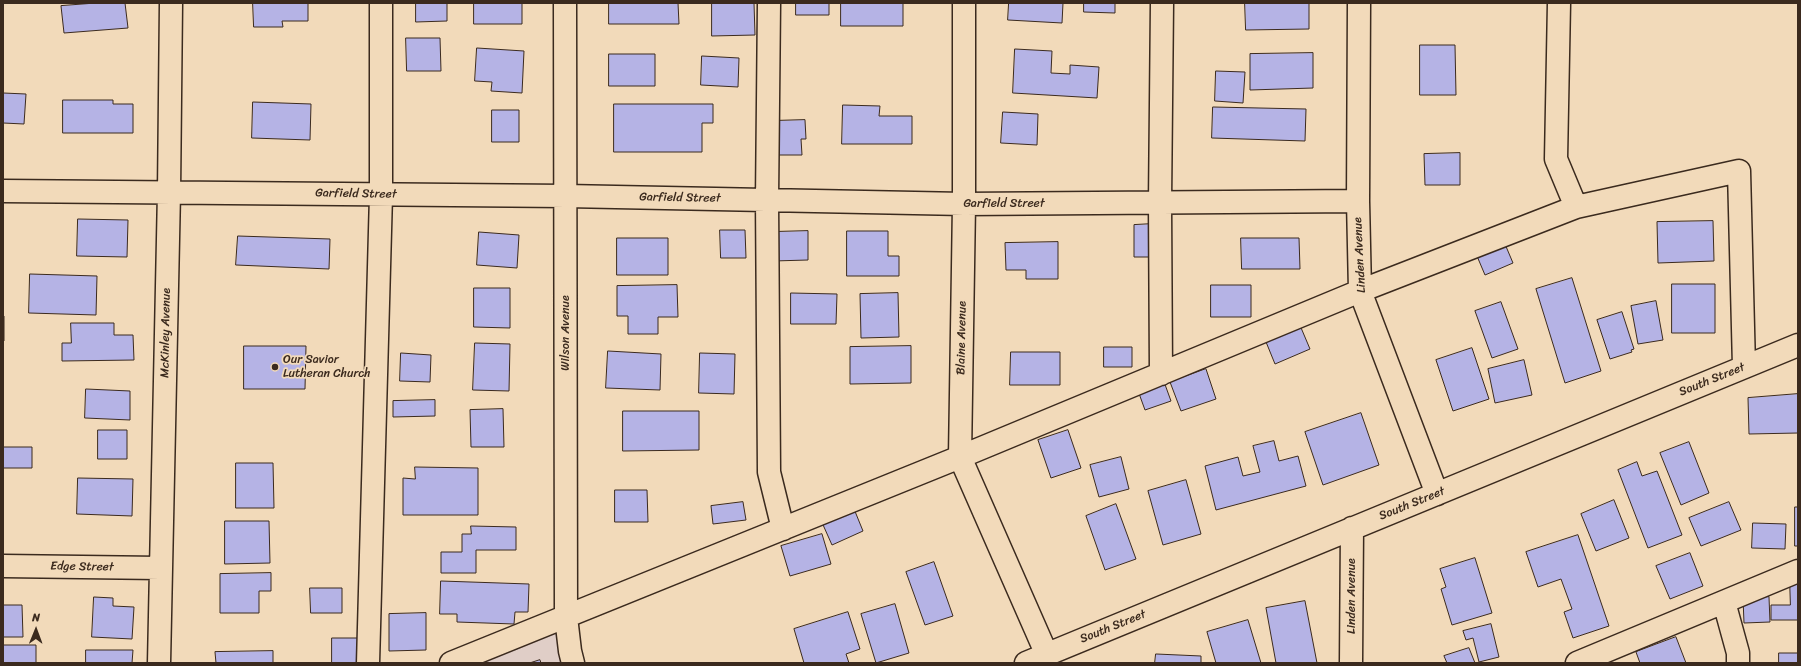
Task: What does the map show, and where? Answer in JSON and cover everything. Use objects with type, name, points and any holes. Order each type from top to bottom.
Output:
[{"type":"street","name":"McKinley Avenue","points":[[159,663],[169,192],[171,3]]},
{"type":"street","points":[[368,663],[381,195],[381,3]]},
{"type":"street","name":"Wilson Avenue","points":[[565,3],[566,618],[570,652],[573,663]]},
{"type":"street","points":[[769,3],[767,200],[769,472],[783,529]]},
{"type":"street","name":"Blaine Avenue","points":[[964,3],[964,204],[960,457],[1047,655]]},
{"type":"street","points":[[1161,374],[1160,203],[1162,3]]},
{"type":"street","name":"Linden Avenue","points":[[1359,3],[1358,201],[1360,291],[1437,494]]},
{"type":"street","points":[[1559,3],[1556,159],[1576,207]]},
{"type":"street","points":[[451,663],[566,618],[960,457],[1360,291],[1576,207],[1739,170],[1744,367]]},
{"type":"street","name":"Garfield Street","points":[[3,191],[566,196],[964,204],[1358,201]]},
{"type":"street","name":"South Street","points":[[1026,663],[1798,345]]},
{"type":"street","name":"Linden Avenue","points":[[1351,663],[1352,528]]},
{"type":"street","name":"Edge Street","points":[[3,566],[160,568]]},
{"type":"street","points":[[1577,663],[1798,571]]},
{"type":"street","points":[[1724,602],[1738,653],[1738,663]]},
{"type":"shaded area","points":[[566,617],[573,663],[451,663]]},
{"type":"building","points":[[96,3],[125,3],[128,28],[64,33],[61,6]]},
{"type":"building","points":[[253,3],[308,3],[308,21],[282,21],[283,27],[254,27]]},
{"type":"building","points":[[416,3],[447,3],[447,21],[416,22]]},
{"type":"building","points":[[474,3],[522,3],[522,24],[474,24]]},
{"type":"building","points":[[609,3],[678,3],[679,24],[609,24]]},
{"type":"building","points":[[712,3],[754,3],[755,35],[712,36]]},
{"type":"building","points":[[796,3],[829,3],[829,15],[796,15]]},
{"type":"building","points":[[841,3],[903,3],[903,26],[841,26]]},
{"type":"building","points":[[1009,3],[1063,3],[1062,23],[1008,20]]},
{"type":"building","points":[[1084,3],[1115,3],[1115,13],[1084,12]]},
{"type":"building","points":[[1245,3],[1309,3],[1309,29],[1246,30]]},
{"type":"building","points":[[406,38],[440,38],[441,71],[407,71]]},
{"type":"building","points":[[1420,45],[1455,45],[1456,95],[1420,95]]},
{"type":"building","points":[[477,48],[524,51],[522,93],[491,91],[492,82],[475,81]]},
{"type":"building","points":[[1015,49],[1052,51],[1051,73],[1070,74],[1070,65],[1099,67],[1097,98],[1013,93]]},
{"type":"building","points":[[1313,53],[1313,88],[1250,90],[1250,54]]},
{"type":"building","points":[[609,54],[655,54],[655,86],[609,86]]},
{"type":"building","points":[[702,56],[739,58],[738,87],[701,85]]},
{"type":"building","points":[[1216,71],[1245,72],[1243,103],[1215,101]]},
{"type":"building","points":[[3,93],[26,94],[24,124],[3,123]]},
{"type":"building","points":[[63,100],[113,100],[113,104],[133,104],[133,133],[63,133]]},
{"type":"building","points":[[253,102],[311,104],[310,140],[252,138]]},
{"type":"building","points":[[614,104],[713,104],[713,123],[702,123],[702,152],[614,152]]},
{"type":"building","points":[[843,105],[880,106],[879,116],[912,116],[912,144],[842,144]]},
{"type":"building","points":[[1213,107],[1306,109],[1305,141],[1212,138]]},
{"type":"building","points":[[492,110],[519,110],[519,142],[492,142]]},
{"type":"building","points":[[1003,112],[1038,114],[1037,145],[1001,143]]},
{"type":"building","points":[[805,120],[806,139],[801,139],[802,155],[772,155],[771,121]]},
{"type":"building","points":[[1460,153],[1460,185],[1425,185],[1424,154]]},
{"type":"building","points":[[78,219],[128,220],[127,257],[77,256]]},
{"type":"building","points":[[1713,221],[1714,261],[1658,263],[1657,222]]},
{"type":"building","points":[[1152,224],[1152,257],[1134,257],[1134,225]]},
{"type":"building","points":[[720,230],[745,230],[746,258],[721,258]]},
{"type":"building","points":[[808,231],[808,260],[773,261],[772,232]]},
{"type":"building","points":[[847,231],[888,231],[888,256],[899,256],[899,276],[847,276]]},
{"type":"building","points":[[479,232],[519,235],[517,268],[477,265]]},
{"type":"building","points":[[238,236],[330,239],[329,269],[236,265]]},
{"type":"building","points":[[1502,237],[1513,263],[1485,275],[1474,249]]},
{"type":"building","points":[[617,238],[668,238],[668,275],[617,275]]},
{"type":"building","points":[[1241,238],[1299,238],[1300,269],[1242,269]]},
{"type":"building","points":[[1058,242],[1058,279],[1026,279],[1026,270],[1006,270],[1005,243]]},
{"type":"building","points":[[30,274],[97,276],[96,315],[29,313]]},
{"type":"building","points":[[1572,278],[1601,371],[1565,383],[1536,289]]},
{"type":"building","points":[[1672,284],[1715,284],[1715,333],[1672,333]]},
{"type":"building","points":[[677,285],[678,317],[658,317],[658,334],[628,334],[628,316],[617,316],[617,286]]},
{"type":"building","points":[[1211,285],[1251,285],[1251,317],[1211,317]]},
{"type":"building","points":[[474,288],[510,288],[510,328],[474,327]]},
{"type":"building","points":[[791,293],[837,294],[836,324],[791,324]]},
{"type":"building","points":[[898,293],[899,337],[861,338],[860,294]]},
{"type":"building","points":[[1656,301],[1663,340],[1638,344],[1631,306]]},
{"type":"building","points":[[1501,302],[1518,349],[1492,358],[1475,311]]},
{"type":"building","points":[[1622,312],[1634,349],[1631,350],[1632,352],[1610,359],[1597,320]]},
{"type":"building","points":[[4,316],[4,341],[3,341]]},
{"type":"building","points":[[71,323],[114,323],[114,335],[133,335],[134,360],[62,361],[62,343],[71,343]]},
{"type":"building","points":[[1299,323],[1310,349],[1275,364],[1264,337]]},
{"type":"building","points":[[475,343],[510,344],[509,391],[473,390]]},
{"type":"building","name":"Our Savior Lutheran Church","points":[[244,346],[306,346],[305,389],[244,389]]},
{"type":"building","points":[[911,346],[911,383],[850,384],[850,347]]},
{"type":"building","points":[[1104,347],[1132,347],[1132,367],[1104,367]]},
{"type":"building","points":[[1472,348],[1489,399],[1453,411],[1436,360]]},
{"type":"building","points":[[608,351],[661,354],[660,390],[606,388]]},
{"type":"building","points":[[1011,352],[1060,352],[1060,385],[1010,385]]},
{"type":"building","points":[[401,353],[431,355],[430,382],[400,381]]},
{"type":"building","points":[[700,353],[735,354],[734,394],[699,393]]},
{"type":"building","points":[[1524,360],[1532,395],[1495,403],[1488,369]]},
{"type":"building","points":[[1206,369],[1216,399],[1181,411],[1170,382]]},
{"type":"building","points":[[1163,379],[1171,401],[1145,410],[1137,388]]},
{"type":"building","points":[[86,389],[130,391],[130,420],[85,418]]},
{"type":"building","points":[[1798,394],[1798,433],[1749,434],[1748,398]]},
{"type":"building","points":[[435,400],[435,416],[393,417],[393,401]]},
{"type":"building","points":[[503,409],[504,447],[471,447],[470,410]]},
{"type":"building","points":[[623,411],[699,411],[699,450],[623,451]]},
{"type":"building","points":[[1361,413],[1379,465],[1323,485],[1305,432]]},
{"type":"building","points":[[98,430],[127,430],[127,459],[98,459]]},
{"type":"building","points":[[1068,430],[1081,468],[1051,478],[1038,440]]},
{"type":"building","points":[[1274,441],[1279,461],[1298,456],[1306,486],[1216,510],[1205,466],[1238,457],[1243,476],[1260,472],[1253,446]]},
{"type":"building","points":[[1689,442],[1709,493],[1681,505],[1660,453]]},
{"type":"building","points":[[3,447],[32,447],[32,468],[3,468]]},
{"type":"building","points":[[1121,457],[1129,489],[1099,497],[1090,465]]},
{"type":"building","points":[[1637,462],[1642,476],[1657,471],[1682,535],[1648,548],[1618,470]]},
{"type":"building","points":[[236,463],[273,463],[274,508],[236,508]]},
{"type":"building","points":[[415,467],[478,468],[478,515],[403,515],[403,478],[415,479]]},
{"type":"building","points":[[78,478],[133,479],[132,516],[77,514]]},
{"type":"building","points":[[1186,480],[1201,534],[1163,545],[1148,491]]},
{"type":"building","points":[[615,490],[647,490],[648,522],[615,522]]},
{"type":"building","points":[[1614,500],[1629,538],[1596,551],[1581,514]]},
{"type":"building","points":[[743,502],[746,520],[713,524],[711,506]]},
{"type":"building","points":[[1729,502],[1741,530],[1701,546],[1689,518]]},
{"type":"building","points":[[852,504],[863,531],[832,545],[820,518]]},
{"type":"building","points":[[1116,504],[1136,559],[1105,570],[1086,516]]},
{"type":"building","points":[[1795,507],[1798,507],[1798,546],[1795,546]]},
{"type":"building","points":[[225,521],[269,521],[270,563],[225,564]]},
{"type":"building","points":[[1753,523],[1786,524],[1785,549],[1752,548]]},
{"type":"building","points":[[471,526],[516,527],[516,550],[476,550],[476,573],[441,573],[441,552],[462,552],[462,534],[471,534]]},
{"type":"building","points":[[822,534],[831,564],[790,576],[781,546]]},
{"type":"building","points":[[1578,535],[1609,626],[1573,638],[1564,612],[1572,609],[1561,579],[1538,587],[1526,552]]},
{"type":"building","points":[[1690,553],[1703,586],[1670,599],[1656,566]]},
{"type":"building","points":[[1475,558],[1492,613],[1452,625],[1441,589],[1446,587],[1440,569]]},
{"type":"building","points":[[934,562],[953,616],[925,625],[906,572]]},
{"type":"building","points":[[271,573],[271,591],[259,591],[259,613],[220,613],[220,574]]},
{"type":"building","points":[[1790,580],[1798,580],[1798,620],[1771,620],[1771,605],[1790,605]]},
{"type":"building","points":[[441,581],[529,584],[528,612],[515,612],[514,624],[457,622],[457,614],[440,614]]},
{"type":"building","points":[[310,588],[342,588],[342,613],[311,613]]},
{"type":"building","points":[[94,597],[113,598],[113,606],[134,607],[132,639],[92,637]]},
{"type":"building","points":[[1769,597],[1770,622],[1744,623],[1743,598]]},
{"type":"building","points":[[1305,601],[1317,663],[1276,663],[1266,608]]},
{"type":"building","points":[[895,604],[909,653],[876,663],[861,614]]},
{"type":"building","points":[[3,605],[22,605],[23,637],[3,637]]},
{"type":"building","points":[[848,612],[860,649],[846,654],[849,663],[804,663],[794,629]]},
{"type":"building","points":[[426,613],[426,650],[389,651],[389,614]]},
{"type":"building","points":[[1248,620],[1261,663],[1216,663],[1207,632]]},
{"type":"building","points":[[1491,624],[1499,657],[1479,662],[1473,638],[1466,640],[1463,631]]},
{"type":"building","points":[[1676,637],[1686,663],[1640,663],[1636,652]]},
{"type":"building","points":[[332,638],[362,638],[362,663],[332,663]]},
{"type":"building","points":[[3,645],[36,645],[36,663],[3,663]]},
{"type":"building","points":[[1469,648],[1475,663],[1447,663],[1444,656]]},
{"type":"building","points":[[86,650],[133,650],[132,663],[86,663]]},
{"type":"building","points":[[273,651],[273,663],[216,663],[215,652]]},
{"type":"building","points":[[1779,653],[1798,653],[1798,663],[1779,663]]},
{"type":"building","points":[[1156,654],[1201,656],[1201,663],[1155,663]]},
{"type":"building","points":[[540,660],[541,663],[530,663]]},
{"type":"place","name":"Our Savior Lutheran Church","points":[[275,367]]}]
